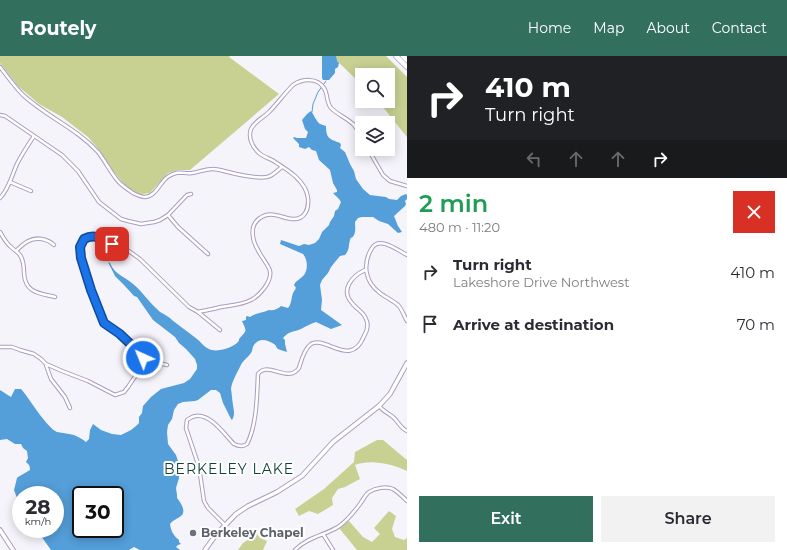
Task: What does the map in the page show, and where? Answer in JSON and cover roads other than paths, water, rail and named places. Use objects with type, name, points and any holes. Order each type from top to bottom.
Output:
[{"type":"highway","points":[[396,56],[407,67]]},
{"type":"highway","points":[[403,56],[407,60]]},
{"type":"street","points":[[0,68],[24,95],[37,106],[87,141],[102,158],[117,180],[124,187],[139,196],[150,196],[166,177],[175,173],[191,173],[215,169],[262,178],[270,176],[282,167]]},
{"type":"street","points":[[198,312],[238,305],[252,300],[262,292],[266,286],[270,271],[253,240],[253,230],[255,224],[260,218],[270,214],[293,219],[299,218],[307,212],[308,199],[306,190],[301,183],[282,167],[259,153],[252,145],[250,138],[251,130],[254,124],[264,117],[297,82],[314,80],[323,87],[327,102],[331,108],[355,127]]},
{"type":"street","points":[[0,115],[5,116],[62,155],[82,176],[99,202],[121,219],[141,224],[160,220],[168,214],[186,195],[191,194]]},
{"type":"street","points":[[0,198],[10,182],[23,152],[34,136]]},
{"type":"street","points":[[372,156],[383,175],[390,181],[407,186]]},
{"type":"street","points":[[10,182],[31,191]]},
{"type":"street","points":[[168,214],[178,227],[208,254]]},
{"type":"street","points":[[0,232],[4,239],[20,256],[24,264],[24,279],[27,286],[37,293],[55,297]]},
{"type":"street","points":[[167,366],[144,360],[140,353],[120,334],[104,323],[91,290],[81,258],[80,247],[84,239],[89,236],[97,236],[126,249],[140,259],[189,307],[198,312],[220,330]]},
{"type":"street","points":[[16,251],[28,240],[36,238],[49,241],[54,245]]},
{"type":"street","points":[[407,255],[384,243],[378,243],[369,253],[365,270],[371,284],[379,292],[399,306],[407,321]]},
{"type":"street","points":[[225,525],[208,508],[204,501],[199,467],[187,434],[187,420],[195,416],[202,416],[211,420],[234,444],[243,446],[247,444],[250,439],[255,417],[258,374],[260,371],[267,369],[289,374],[297,371],[305,352],[311,344],[316,342],[347,351],[353,350],[364,338],[368,325],[366,319],[364,314],[347,298],[347,291],[348,284],[354,277],[365,270]]},
{"type":"street","points":[[0,347],[12,347],[34,354],[46,364],[88,381],[115,395],[124,392],[142,366],[144,360]]},
{"type":"street","points":[[205,550],[215,536],[236,514],[248,506],[282,489],[302,476],[333,442],[379,406],[390,394],[407,363]]},
{"type":"street","points":[[46,364],[51,379],[65,397],[70,408]]},
{"type":"street","points":[[379,406],[384,412],[394,418],[401,428],[407,431]]},
{"type":"street","points":[[295,550],[342,524],[352,514],[368,493],[372,491],[383,488],[393,489],[398,492],[407,502]]},
{"type":"street","points":[[0,530],[13,550]]},
{"type":"street","points":[[323,534],[333,550]]},
{"type":"water","points":[[322,56],[336,56],[339,63],[338,67],[335,69],[335,73],[329,80],[323,80],[322,78]]},
{"type":"water","name":"BERKELEY LAKE","points":[[311,111],[319,123],[326,126],[329,138],[340,143],[340,148],[345,152],[356,179],[363,189],[370,195],[397,200],[401,196],[407,195],[405,206],[394,216],[402,232],[398,233],[388,224],[373,217],[358,218],[355,222],[355,233],[350,239],[348,251],[345,255],[340,256],[335,262],[320,285],[322,300],[321,310],[342,325],[331,329],[316,322],[289,333],[283,338],[285,340],[287,352],[278,349],[275,345],[266,340],[256,342],[251,353],[242,363],[232,383],[231,389],[234,416],[232,420],[223,403],[220,393],[216,390],[211,390],[198,400],[178,404],[168,425],[167,432],[168,444],[176,455],[178,461],[179,478],[176,488],[177,498],[182,507],[183,514],[170,524],[173,533],[181,544],[176,547],[180,550],[140,550],[134,547],[129,550],[51,550],[42,538],[64,538],[64,486],[15,486],[17,478],[30,470],[30,467],[26,462],[28,458],[27,451],[21,444],[15,444],[7,439],[0,440],[0,390],[11,397],[15,389],[21,389],[48,425],[57,432],[72,434],[86,442],[89,439],[90,430],[93,424],[101,430],[112,434],[121,435],[131,430],[139,423],[139,417],[142,413],[143,406],[151,397],[161,389],[184,383],[190,379],[197,369],[195,359],[175,337],[153,320],[137,297],[134,296],[115,276],[108,262],[117,273],[130,281],[159,311],[212,350],[224,349],[238,342],[245,331],[242,321],[246,320],[247,316],[250,317],[269,310],[275,310],[281,306],[288,308],[296,288],[294,285],[304,275],[307,264],[303,254],[280,244],[281,240],[299,246],[315,243],[319,239],[322,232],[329,225],[341,202],[333,193],[337,192],[337,190],[333,183],[330,170],[319,160],[316,151],[309,147],[305,149],[299,147],[299,144],[293,138],[306,138],[308,132],[305,129],[302,120]]},
{"type":"waterway","points":[[312,112],[313,104],[318,92],[326,81]]},
{"type":"place","name":"Berkeley Chapel","points":[[193,533]]},
{"type":"district","name":"BERKELEY LAKE","points":[[229,469]]}]
